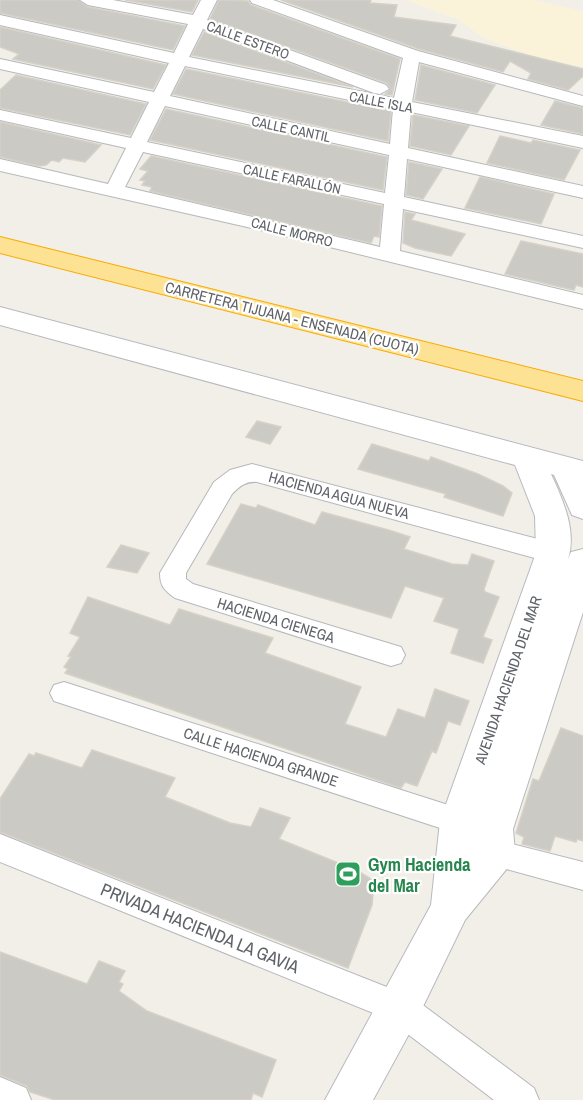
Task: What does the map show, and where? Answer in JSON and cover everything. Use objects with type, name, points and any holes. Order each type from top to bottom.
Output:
[{"type":"highway","name":"CARRETERA TIJUANA - ENSENADA (CUOTA)","points":[[0,226],[583,370]]},
{"type":"highway","name":"CARRETERA TIJUANA - ENSENADA (CUOTA)","points":[[0,245],[583,391]]},
{"type":"street","name":"CALLE ESTERO","points":[[88,0],[196,21],[402,102]]},
{"type":"street","points":[[113,192],[180,60],[196,21],[209,0]]},
{"type":"street","points":[[258,0],[412,55],[583,101]]},
{"type":"street","name":"CALLE ISLA","points":[[0,20],[180,60],[402,102],[583,142]]},
{"type":"street","points":[[389,256],[402,102],[412,55]]},
{"type":"street","name":"CALLE CANTIL","points":[[0,64],[583,192]]},
{"type":"street","name":"CALLE FARALLÓN","points":[[0,115],[583,242]]},
{"type":"street","name":"CALLE MORRO","points":[[0,165],[583,302]]},
{"type":"street","points":[[0,316],[575,470],[583,507]]},
{"type":"street","name":"AVENIDA HACIENDA DEL MAR","points":[[451,907],[459,821],[520,697],[568,557],[528,458]]},
{"type":"street","name":"HACIENDA AGUA NUEVA","points":[[173,573],[223,488],[232,480],[248,472],[568,557]]},
{"type":"street","name":"HACIENDA CIENEGA","points":[[173,573],[173,583],[184,591],[391,655]]},
{"type":"street","name":"CALLE HACIENDA GRANDE","points":[[64,693],[459,821]]},
{"type":"street","name":"AVENIDA HACIENDA DEL MAR","points":[[348,1100],[400,1008],[451,907],[495,853],[493,830],[520,697]]},
{"type":"street","points":[[459,821],[495,853],[583,876]]},
{"type":"street","name":"PRIVADA HACIENDA LA GAVIA","points":[[0,848],[400,1008],[522,1100]]},
{"type":"street","points":[[0,1094],[14,1100]]},
{"type":"sand","points":[[406,0],[533,0],[583,11],[583,67],[532,56],[482,37],[459,20]]},
{"type":"building","points":[[0,0],[78,0],[88,7],[185,26],[173,50],[0,13]]},
{"type":"building","points":[[125,0],[198,0],[192,12]]},
{"type":"building","points":[[219,0],[248,1],[251,5],[400,59],[392,95],[385,94],[391,89],[387,83],[210,19]]},
{"type":"building","points":[[281,0],[371,0],[370,3],[397,5],[394,17],[456,25],[450,36],[583,69],[583,76],[568,90],[528,79],[531,73],[510,61],[503,72],[419,49]]},
{"type":"building","points":[[0,27],[166,65],[153,89],[13,59],[19,54],[0,47]]},
{"type":"building","points":[[204,32],[353,87],[192,55]]},
{"type":"building","points":[[421,65],[495,85],[477,113],[415,100]]},
{"type":"building","points":[[186,69],[391,111],[388,141],[173,94]]},
{"type":"building","points":[[16,75],[146,104],[130,135],[0,108],[0,90]]},
{"type":"building","points":[[555,101],[583,108],[583,134],[541,125]]},
{"type":"building","points":[[166,109],[387,157],[383,190],[150,140]]},
{"type":"building","points":[[413,115],[469,126],[451,155],[410,146]]},
{"type":"building","points":[[0,122],[101,145],[85,162],[63,158],[59,162],[52,160],[46,165],[39,166],[0,157]]},
{"type":"building","points":[[500,136],[580,150],[564,180],[487,163]]},
{"type":"building","points":[[151,156],[382,206],[379,237],[374,236],[371,243],[150,191],[152,187],[142,185],[145,181],[140,180],[148,171],[140,169]]},
{"type":"building","points":[[409,162],[442,169],[423,199],[406,195]]},
{"type":"building","points":[[480,177],[554,194],[541,224],[465,208]]},
{"type":"building","points":[[405,212],[415,214],[411,220],[465,234],[451,256],[415,248],[403,243]]},
{"type":"building","points":[[521,241],[583,254],[583,287],[576,285],[574,290],[505,274]]},
{"type":"building","points":[[257,421],[281,427],[270,444],[246,437]]},
{"type":"building","points":[[372,444],[429,461],[431,457],[503,486],[512,493],[503,516],[444,497],[446,494],[358,469]]},
{"type":"building","points":[[241,504],[256,508],[258,505],[315,525],[322,512],[392,531],[410,537],[404,549],[452,564],[468,565],[472,554],[494,561],[484,589],[485,592],[499,597],[483,637],[492,640],[483,663],[451,653],[459,629],[434,621],[444,598],[405,586],[391,618],[207,564]]},
{"type":"building","points":[[121,545],[149,553],[137,573],[107,567]]},
{"type":"building","points":[[88,597],[170,625],[179,609],[273,638],[265,653],[361,687],[345,724],[386,737],[398,709],[425,718],[435,689],[469,701],[460,725],[448,721],[436,753],[432,751],[417,786],[405,782],[401,788],[65,673],[68,669],[64,667],[71,657],[68,656],[80,637],[70,633]]},
{"type":"building","points":[[561,728],[583,736],[583,841],[577,839],[576,842],[555,836],[550,851],[522,844],[524,837],[516,833],[533,779],[539,781]]},
{"type":"building","points":[[92,750],[175,778],[165,797],[230,823],[251,827],[260,808],[290,818],[279,839],[358,871],[374,881],[372,905],[348,968],[0,832],[0,799],[29,754],[34,756],[36,753],[82,768]]},
{"type":"building","points":[[0,952],[87,984],[99,961],[125,971],[119,982],[123,984],[119,991],[147,1011],[276,1060],[262,1097],[253,1093],[251,1100],[55,1100],[30,1092],[27,1086],[0,1075]]},
{"type":"place","name":"Gym Hacienda del Mar","points":[[348,874]]}]
